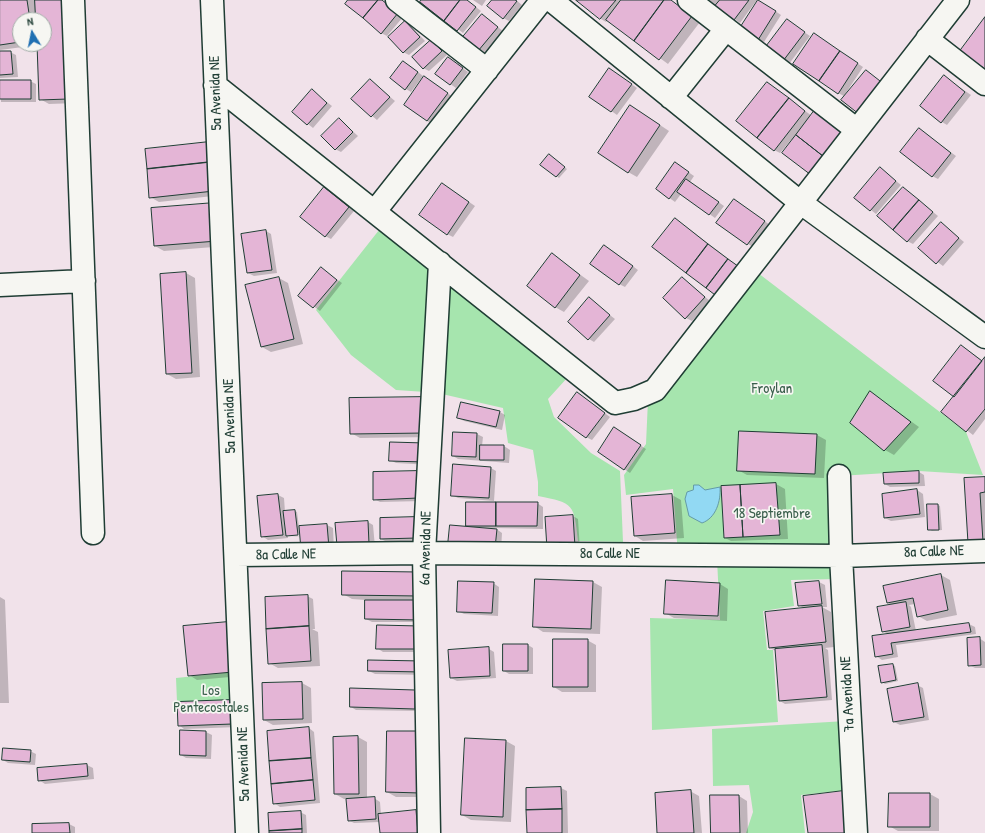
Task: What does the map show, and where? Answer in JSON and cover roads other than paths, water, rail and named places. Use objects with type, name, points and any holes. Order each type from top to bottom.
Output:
[{"type":"street","points":[[73,0],[93,533]]},
{"type":"street","name":"5a Avenida NE","points":[[212,0],[247,833]]},
{"type":"street","points":[[397,0],[487,70]]},
{"type":"street","points":[[375,211],[542,0]]},
{"type":"street","points":[[550,0],[801,203],[985,337]]},
{"type":"street","points":[[689,0],[857,130]]},
{"type":"street","points":[[215,85],[616,403],[634,399],[655,390],[958,0]]},
{"type":"street","points":[[671,98],[726,29]]},
{"type":"street","points":[[927,39],[985,84]]},
{"type":"street","name":"6a Avenida NE","points":[[429,833],[424,553],[440,263]]},
{"type":"street","points":[[0,285],[84,281]]},
{"type":"street","name":"7a Avenida NE","points":[[839,476],[841,556],[856,833]]},
{"type":"street","name":"8a Calle NE","points":[[236,555],[424,553],[841,556],[985,551]]},
{"type":"water","points":[[694,485],[699,485],[705,490],[720,487],[720,498],[717,508],[707,521],[702,523],[689,516],[685,499],[687,492],[693,490]]},
{"type":"park label","name":"Froylan","points":[[772,389]]},
{"type":"park label","name":"18 Septiembre","points":[[772,514]]},
{"type":"park label","name":"Los Pentecostales","points":[[211,700]]}]
